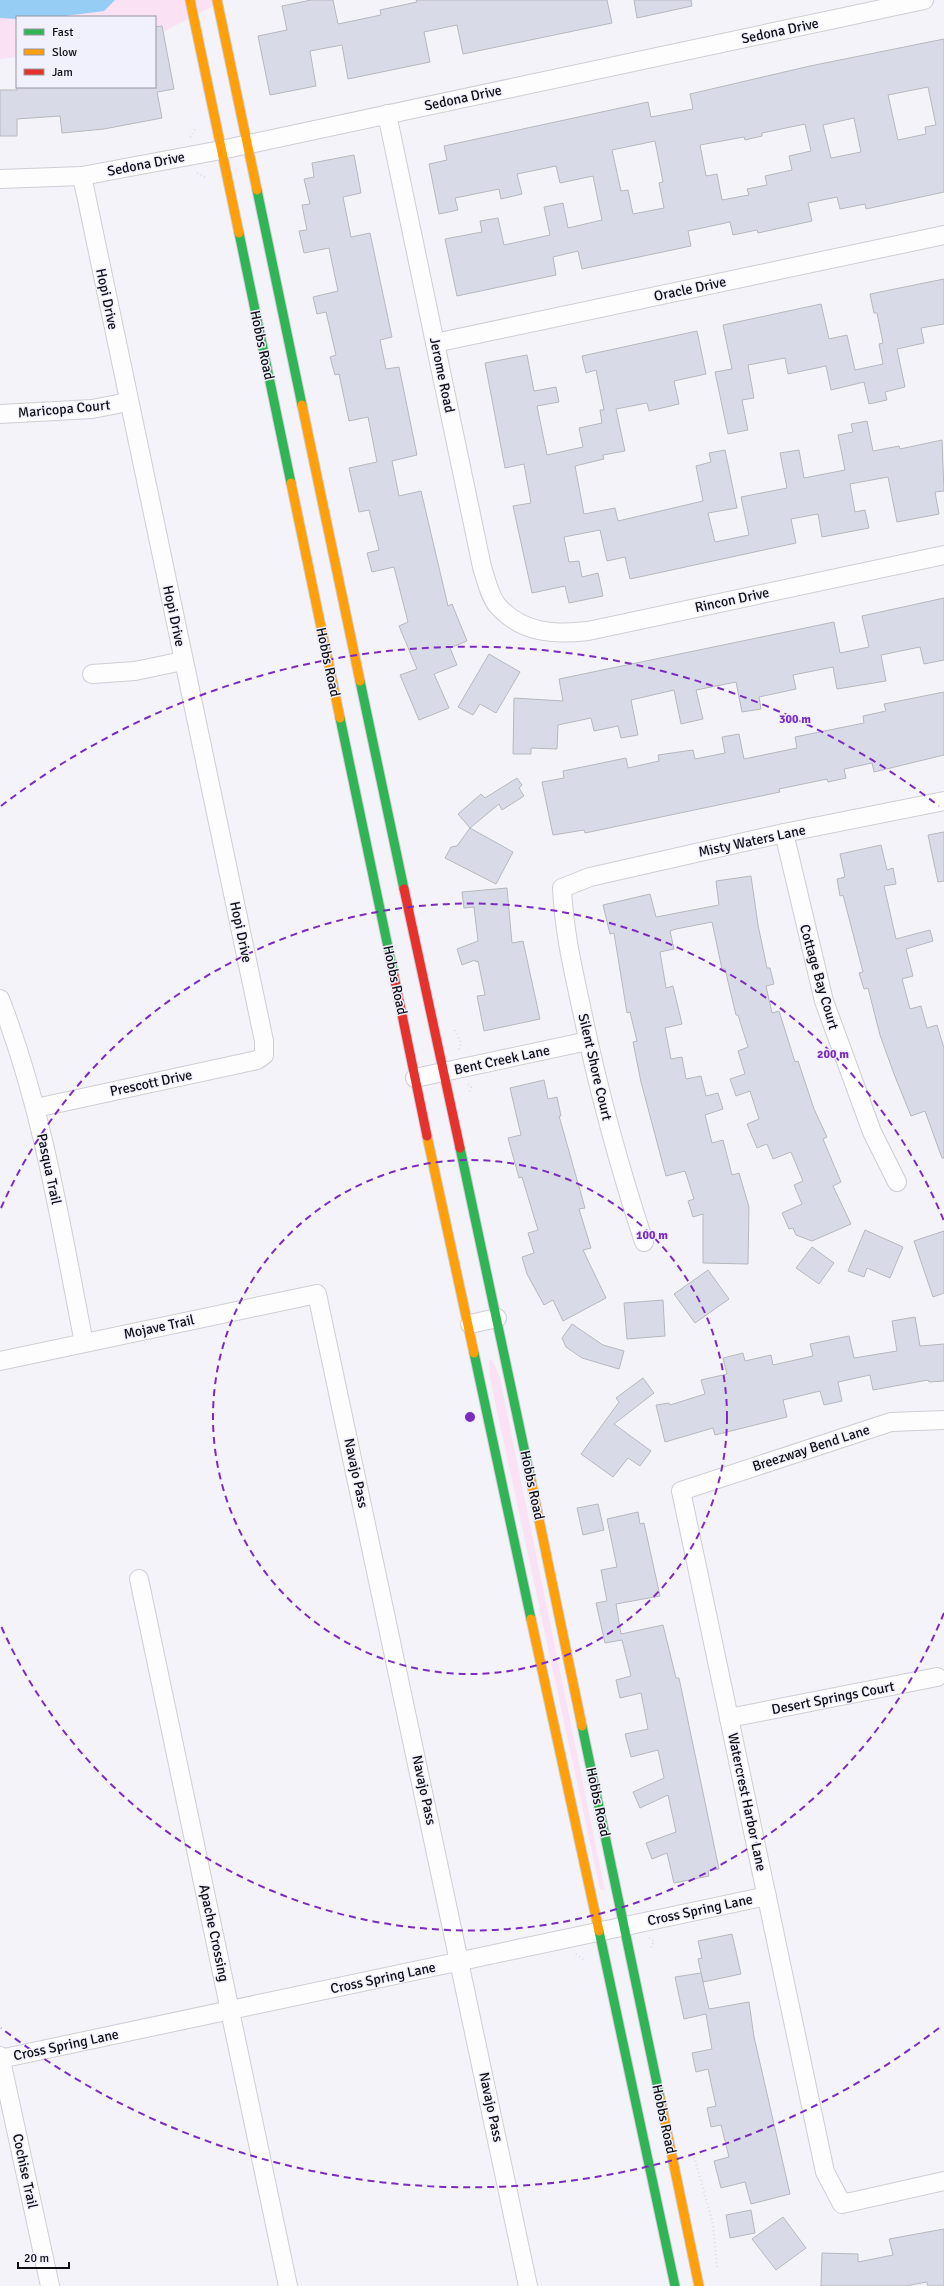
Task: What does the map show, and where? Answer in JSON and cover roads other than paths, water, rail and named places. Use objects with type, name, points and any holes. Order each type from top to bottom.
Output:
[{"type":"street","name":"Hobbs Road","points":[[190,0],[415,1078],[470,1324],[675,2286]]},
{"type":"street","name":"Hobbs Road","points":[[217,0],[443,1073],[497,1318],[699,2286]]},
{"type":"street","name":"Sedona Drive","points":[[0,178],[82,176],[221,150],[924,0]]},
{"type":"street","name":"Jerome Road","points":[[387,114],[482,567],[489,590],[497,604],[520,624]]},
{"type":"street","name":"Hopi Drive","points":[[82,176],[128,402],[264,1041],[264,1055]]},
{"type":"street","name":"Oracle Drive","points":[[435,343],[944,235]]},
{"type":"street","name":"Maricopa Court","points":[[0,414],[92,409],[128,402]]},
{"type":"street","name":"Rincon Drive","points":[[520,624],[544,632],[564,634],[588,631],[944,555]]},
{"type":"street","points":[[92,674],[135,671],[183,661]]},
{"type":"street","name":"Misty Waters Lane","points":[[562,888],[590,876],[784,833],[944,801]]},
{"type":"street","name":"Cottage Bay Court","points":[[784,833],[824,1001],[872,1132],[897,1182]]},
{"type":"street","name":"Silent Shore Court","points":[[562,888],[563,925],[588,1041],[619,1167],[644,1242]]},
{"type":"street","name":"Pasqua Trail","points":[[0,999],[18,1046],[36,1108],[84,1343]]},
{"type":"street","name":"Bent Creek Lane","points":[[415,1078],[588,1041]]},
{"type":"street","name":"Prescott Drive","points":[[36,1108],[257,1060],[264,1055]]},
{"type":"street","name":"Mojave Trail","points":[[0,1361],[317,1294]]},
{"type":"street","name":"Navajo Pass","points":[[317,1294],[528,2286]]},
{"type":"street","points":[[470,1324],[497,1318]]},
{"type":"street","name":"Breezway Bend Lane","points":[[681,1491],[891,1422],[944,1420]]},
{"type":"street","name":"Watercrest Harbor Lane","points":[[681,1491],[825,2172],[842,2204],[944,2181]]},
{"type":"street","name":"Apache Crossing","points":[[139,1579],[288,2286]]},
{"type":"street","name":"Desert Springs Court","points":[[729,1718],[937,1677]]},
{"type":"street","name":"Cross Spring Lane","points":[[0,2058],[460,1962],[766,1896]]},
{"type":"street","name":"Cochise Trail","points":[[0,2058],[50,2286]]},
{"type":"water","points":[[0,0],[115,0],[104,11],[65,16],[16,16],[16,19],[0,18]]}]
